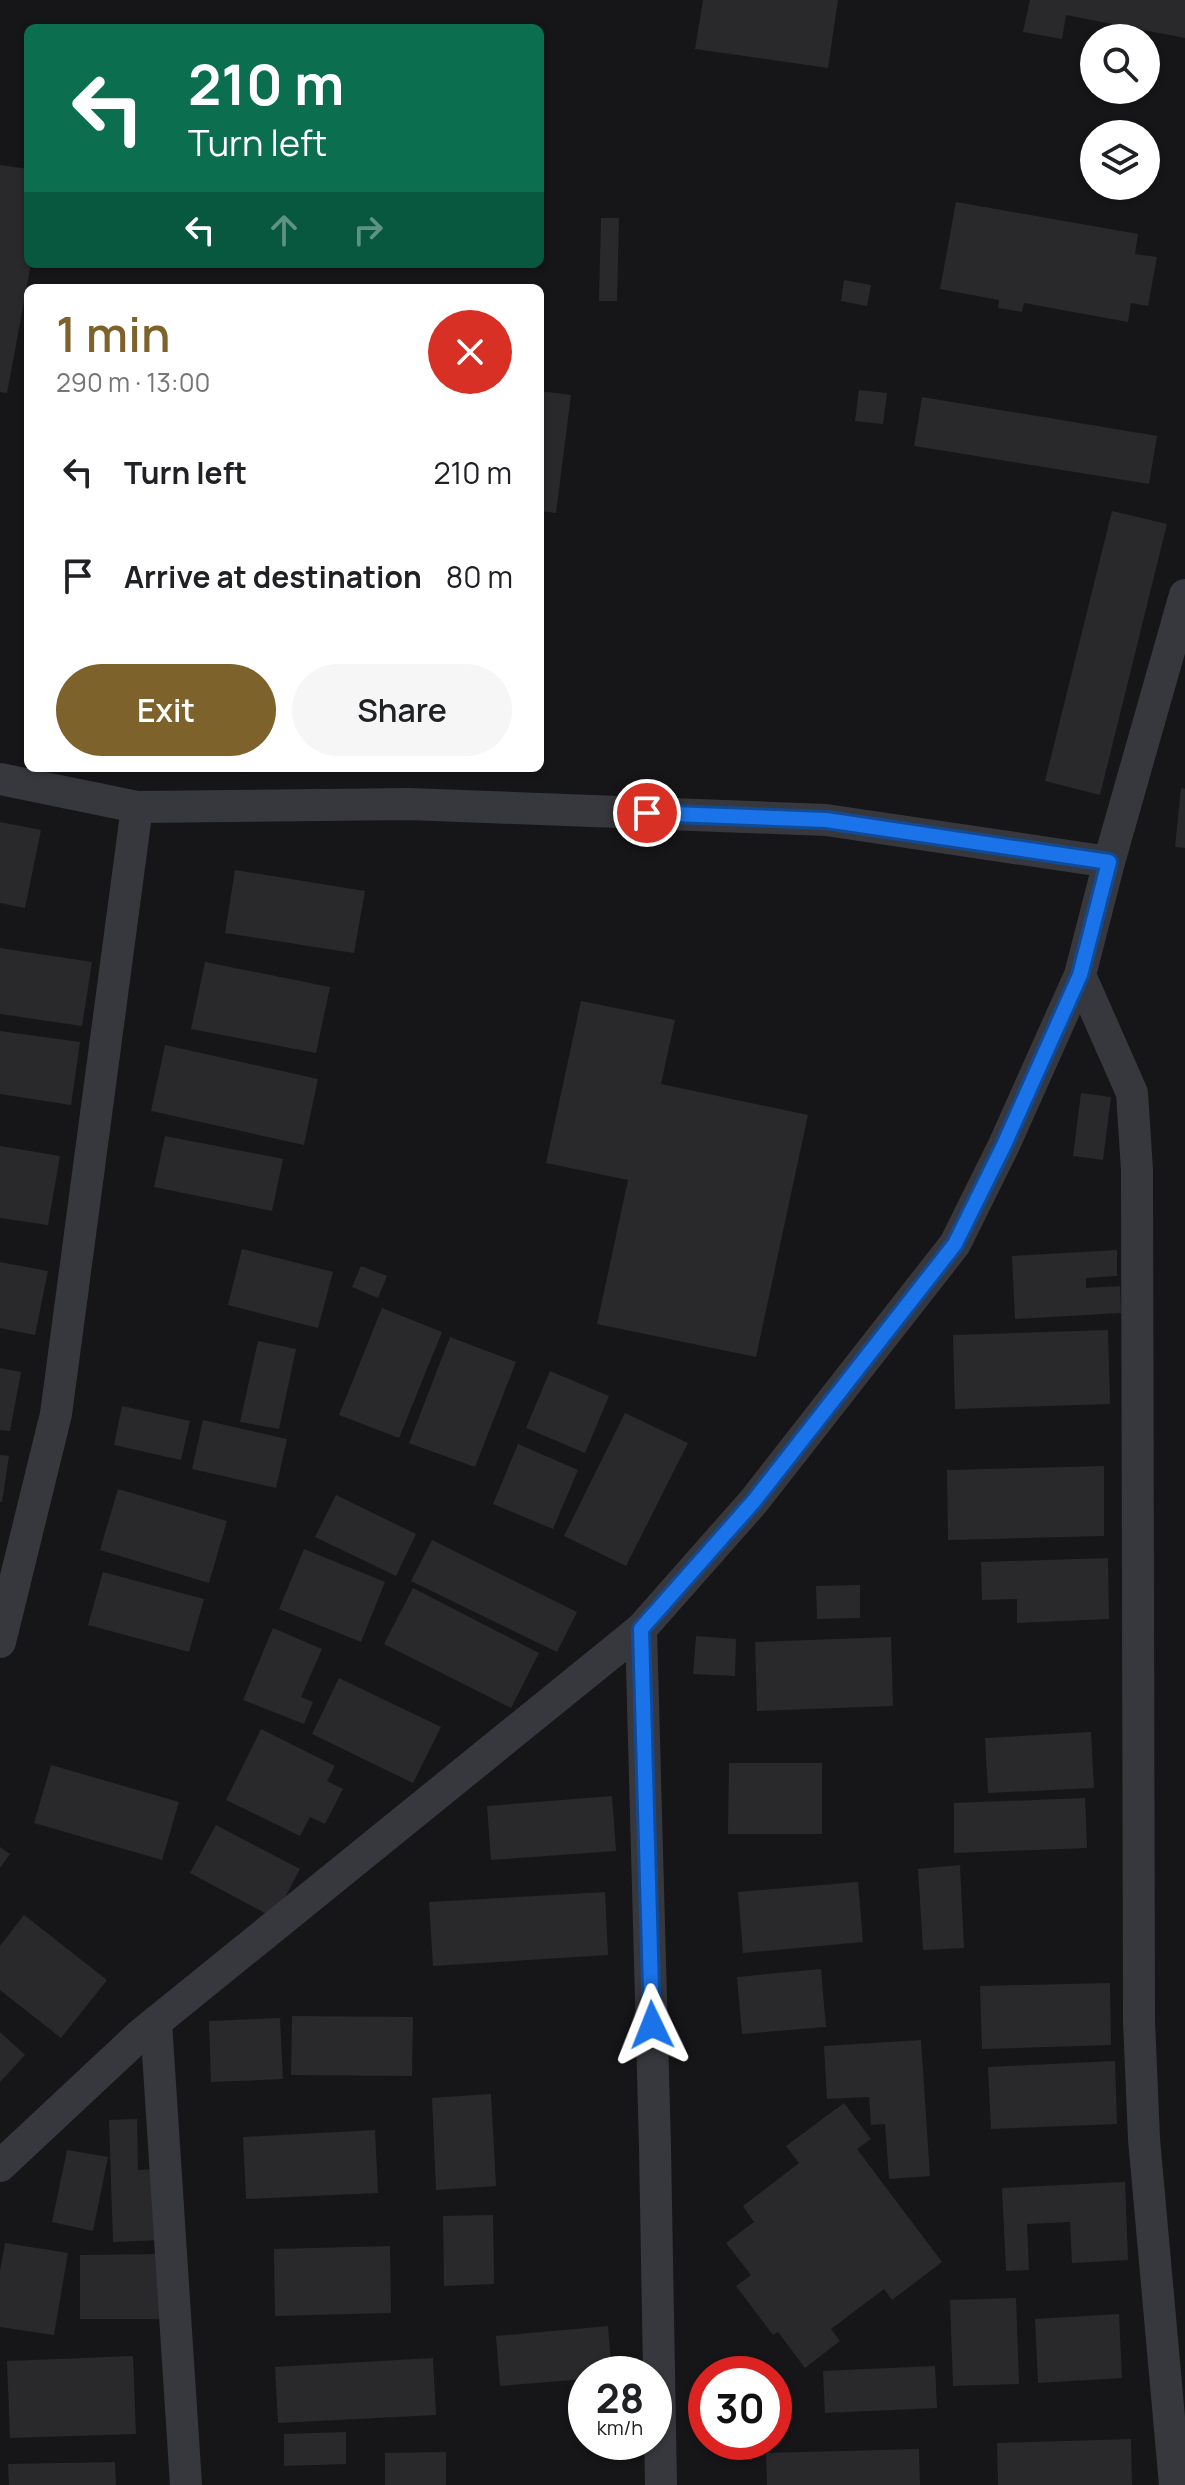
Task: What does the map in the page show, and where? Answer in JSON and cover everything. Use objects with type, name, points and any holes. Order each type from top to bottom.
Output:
[{"type":"street","points":[[0,2166],[156,2022],[641,1629],[754,1501],[955,1244],[1004,1145],[1080,975],[1185,595]]},
{"type":"street","points":[[0,779],[137,807],[409,804],[826,820],[1109,862]]},
{"type":"street","points":[[0,1642],[56,1414],[137,807]]},
{"type":"street","points":[[1080,975],[1132,1093],[1137,1170],[1139,2021],[1144,2139],[1175,2485]]},
{"type":"street","points":[[641,1629],[656,2162],[661,2485]]},
{"type":"street","points":[[156,2022],[186,2485]]},
{"type":"building","points":[[703,0],[838,0],[828,68],[695,49]]},
{"type":"building","points":[[1030,0],[1185,0],[1185,38],[1160,33],[1160,24],[1113,24],[1066,15],[1062,39],[1023,32]]},
{"type":"building","points":[[0,165],[24,168],[24,268],[30,268],[27,284],[24,284],[24,302],[7,393],[0,392]]},
{"type":"building","points":[[956,202],[1138,234],[1135,254],[1157,257],[1148,306],[1131,303],[1128,322],[1024,303],[1022,312],[998,308],[999,300],[940,289]]},
{"type":"building","points":[[601,218],[619,218],[617,301],[599,301]]},
{"type":"building","points":[[844,280],[871,285],[867,306],[841,301]]},
{"type":"building","points":[[859,390],[887,393],[883,424],[855,421]]},
{"type":"building","points":[[544,392],[571,395],[556,513],[544,512]]},
{"type":"building","points":[[922,397],[1157,436],[1149,484],[914,446]]},
{"type":"building","points":[[1112,511],[1167,524],[1100,795],[1045,781]]},
{"type":"building","points":[[1181,788],[1185,789],[1185,848],[1175,847]]},
{"type":"building","points":[[0,822],[41,830],[25,908],[0,903]]},
{"type":"building","points":[[235,870],[365,891],[354,953],[225,933]]},
{"type":"building","points":[[0,948],[92,962],[82,1026],[0,1014]]},
{"type":"building","points":[[205,962],[330,987],[316,1053],[191,1029]]},
{"type":"building","points":[[581,1001],[675,1020],[661,1084],[808,1115],[756,1357],[597,1324],[628,1180],[546,1163]]},
{"type":"building","points":[[0,1031],[80,1042],[71,1105],[0,1094]]},
{"type":"building","points":[[165,1045],[318,1079],[304,1145],[151,1111]]},
{"type":"building","points":[[1081,1093],[1111,1097],[1103,1160],[1073,1156]]},
{"type":"building","points":[[165,1136],[283,1159],[272,1211],[154,1187]]},
{"type":"building","points":[[0,1146],[60,1156],[48,1225],[0,1218]]},
{"type":"building","points":[[242,1249],[333,1272],[318,1328],[228,1305]]},
{"type":"building","points":[[1117,1250],[1117,1276],[1086,1278],[1086,1288],[1120,1286],[1121,1313],[1015,1319],[1012,1256]]},
{"type":"building","points":[[0,1262],[48,1271],[35,1335],[0,1328]]},
{"type":"building","points":[[361,1266],[387,1276],[378,1298],[352,1287]]},
{"type":"building","points":[[382,1308],[442,1332],[399,1438],[339,1415]]},
{"type":"building","points":[[1108,1330],[1110,1404],[955,1409],[953,1335]]},
{"type":"building","points":[[450,1337],[516,1362],[475,1467],[409,1443]]},
{"type":"building","points":[[258,1341],[296,1349],[279,1429],[240,1422]]},
{"type":"building","points":[[0,1368],[21,1372],[10,1431],[0,1430]]},
{"type":"building","points":[[550,1371],[609,1396],[585,1453],[526,1428]]},
{"type":"building","points":[[122,1406],[190,1421],[181,1460],[114,1445]]},
{"type":"building","points":[[625,1413],[688,1443],[626,1566],[564,1536]]},
{"type":"building","points":[[203,1420],[287,1439],[276,1488],[192,1469]]},
{"type":"building","points":[[518,1444],[578,1470],[553,1529],[493,1504]]},
{"type":"building","points":[[0,1455],[9,1456],[2,1502],[0,1502]]},
{"type":"building","points":[[1104,1466],[1104,1536],[948,1540],[947,1470]]},
{"type":"building","points":[[118,1489],[227,1521],[209,1583],[100,1550]]},
{"type":"building","points":[[336,1495],[416,1534],[396,1576],[315,1537]]},
{"type":"building","points":[[432,1540],[577,1612],[557,1652],[411,1581]]},
{"type":"building","points":[[304,1549],[385,1582],[361,1642],[279,1609]]},
{"type":"building","points":[[1108,1558],[1109,1619],[1017,1623],[1017,1599],[982,1600],[981,1562]]},
{"type":"building","points":[[103,1572],[204,1599],[189,1652],[88,1625]]},
{"type":"building","points":[[860,1585],[860,1618],[817,1619],[816,1586]]},
{"type":"building","points":[[413,1588],[539,1653],[511,1708],[384,1644]]},
{"type":"building","points":[[273,1628],[322,1649],[301,1697],[313,1702],[304,1724],[243,1700]]},
{"type":"building","points":[[696,1636],[736,1639],[735,1676],[693,1674]]},
{"type":"building","points":[[891,1637],[893,1706],[757,1711],[755,1642]]},
{"type":"building","points":[[339,1678],[441,1727],[413,1783],[312,1734]]},
{"type":"building","points":[[261,1729],[335,1766],[327,1781],[343,1789],[325,1824],[310,1817],[300,1836],[226,1800]]},
{"type":"building","points":[[1091,1732],[1094,1788],[988,1793],[985,1738]]},
{"type":"building","points":[[729,1763],[822,1763],[822,1834],[728,1834]]},
{"type":"building","points":[[51,1765],[179,1802],[162,1860],[34,1823]]},
{"type":"building","points":[[612,1796],[616,1851],[491,1860],[487,1806]]},
{"type":"building","points":[[1085,1798],[1087,1848],[954,1853],[954,1803]]},
{"type":"building","points":[[216,1825],[300,1869],[274,1918],[190,1873]]},
{"type":"building","points":[[0,1847],[10,1854],[0,1868]]},
{"type":"building","points":[[960,1865],[964,1948],[923,1950],[918,1869]]},
{"type":"building","points":[[858,1882],[863,1942],[743,1953],[738,1892]]},
{"type":"building","points":[[605,1892],[608,1955],[433,1966],[429,1902]]},
{"type":"building","points":[[24,1915],[107,1980],[61,2038],[0,1990],[0,1946]]},
{"type":"building","points":[[821,1969],[826,2027],[742,2034],[737,1977]]},
{"type":"building","points":[[1110,1983],[1111,2045],[982,2049],[980,1986]]},
{"type":"building","points":[[292,2016],[413,2017],[412,2076],[291,2075]]},
{"type":"building","points":[[280,2018],[283,2079],[211,2082],[209,2021]]},
{"type":"building","points":[[0,2032],[25,2055],[0,2082]]},
{"type":"building","points":[[921,2040],[930,2176],[889,2179],[885,2124],[871,2125],[869,2097],[827,2099],[824,2046]]},
{"type":"building","points":[[1115,2061],[1117,2124],[991,2129],[988,2067]]},
{"type":"building","points":[[491,2094],[496,2186],[436,2190],[432,2098]]},
{"type":"building","points":[[844,2103],[871,2139],[857,2149],[942,2262],[892,2300],[884,2289],[831,2329],[840,2341],[805,2368],[778,2332],[773,2335],[736,2286],[751,2275],[726,2243],[754,2222],[743,2206],[799,2163],[786,2146]]},
{"type":"building","points":[[137,2119],[138,2170],[160,2169],[162,2240],[113,2242],[109,2120]]},
{"type":"building","points":[[375,2130],[378,2193],[246,2199],[243,2137]]},
{"type":"building","points":[[67,2150],[108,2157],[93,2231],[52,2222]]},
{"type":"building","points":[[1125,2182],[1128,2260],[1072,2263],[1070,2222],[1027,2224],[1029,2270],[1006,2271],[1002,2188]]},
{"type":"building","points":[[493,2215],[494,2284],[444,2286],[443,2216]]},
{"type":"building","points":[[5,2243],[68,2253],[54,2335],[0,2327],[0,2271]]},
{"type":"building","points":[[390,2246],[391,2313],[275,2316],[274,2249]]},
{"type":"building","points":[[159,2254],[159,2319],[80,2319],[80,2255]]},
{"type":"building","points":[[1016,2298],[1019,2384],[953,2386],[950,2300]]},
{"type":"building","points":[[1119,2314],[1122,2378],[1038,2383],[1035,2319]]},
{"type":"building","points":[[608,2326],[610,2356],[568,2356],[568,2380],[500,2386],[496,2336]]},
{"type":"building","points":[[133,2356],[136,2434],[10,2438],[7,2361]]},
{"type":"building","points":[[433,2358],[436,2415],[278,2423],[275,2367]]},
{"type":"building","points":[[935,2366],[937,2408],[825,2413],[823,2371]]},
{"type":"building","points":[[346,2432],[346,2464],[284,2466],[284,2434]]},
{"type":"building","points":[[1131,2439],[1132,2485],[998,2485],[997,2443]]},
{"type":"building","points":[[919,2449],[920,2485],[767,2485],[766,2460],[792,2460],[792,2452]]},
{"type":"building","points":[[446,2452],[446,2485],[385,2485],[385,2453]]},
{"type":"building","points":[[115,2462],[116,2485],[9,2485],[8,2464]]},
{"type":"route","points":[[647,813],[826,820],[1109,862],[1080,975],[1004,1145],[955,1244],[754,1501],[641,1629],[652,2025]]}]
